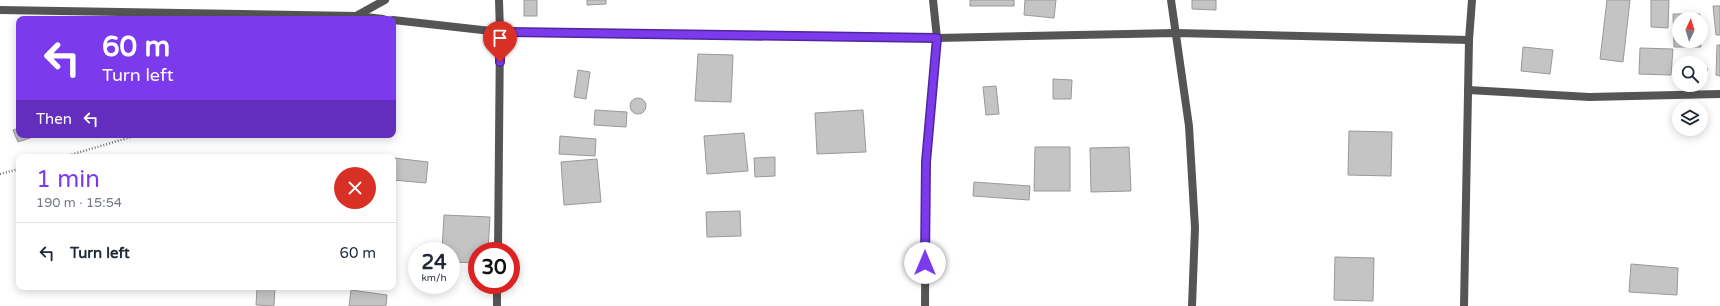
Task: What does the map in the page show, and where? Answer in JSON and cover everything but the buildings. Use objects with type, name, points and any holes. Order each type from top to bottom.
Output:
[{"type":"street","points":[[0,10],[356,16],[386,0]]},
{"type":"street","points":[[498,0],[500,32],[498,242]]},
{"type":"street","points":[[925,306],[926,162],[937,38],[933,0]]},
{"type":"street","points":[[1170,0],[1189,126],[1195,228],[1192,306]]},
{"type":"street","points":[[1464,306],[1469,40],[1472,0]]},
{"type":"street","points":[[396,20],[500,32],[937,38],[1176,33],[1469,40]]},
{"type":"street","points":[[1468,90],[1589,97],[1720,94]]},
{"type":"street","points":[[497,306],[498,294]]},
{"type":"path","points":[[73,154],[128,138]]},
{"type":"path","points":[[0,174],[16,170]]},
{"type":"route","points":[[500,62],[500,32],[937,38],[926,162],[925,263]]}]
